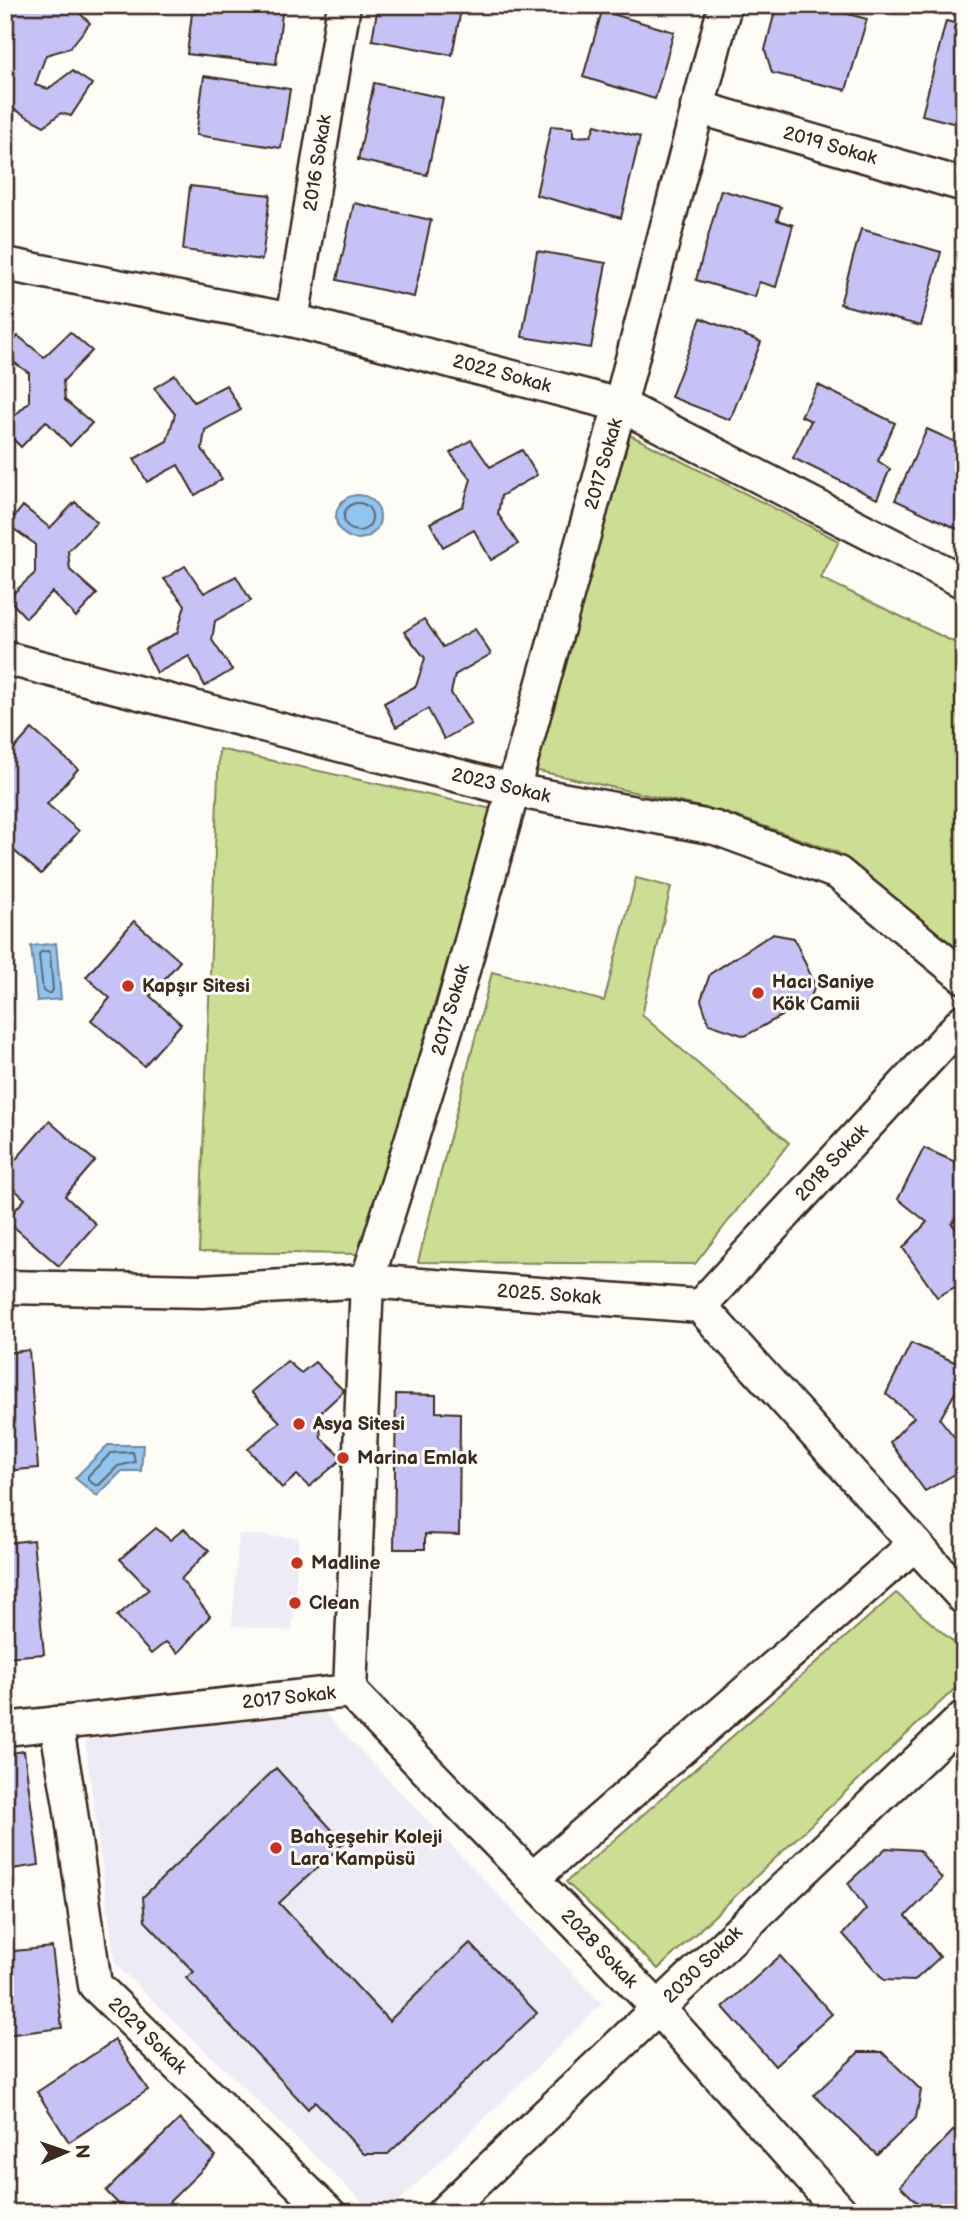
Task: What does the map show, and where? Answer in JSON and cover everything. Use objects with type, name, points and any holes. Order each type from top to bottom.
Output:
[{"type":"street","name":"2016 Sokak","points":[[292,320],[344,5]]},
{"type":"street","name":"2017 Sokak","points":[[5,1729],[350,1692],[367,1281],[452,1010],[620,405],[725,5]]},
{"type":"street","name":"2019 Sokak","points":[[697,107],[964,185]]},
{"type":"street","name":"2022 Sokak","points":[[5,264],[292,320],[620,405],[964,582]]},
{"type":"street","name":"2023 Sokak","points":[[5,658],[513,790],[715,828],[838,873],[964,977]]},
{"type":"street","name":"2018 Sokak","points":[[700,1306],[964,1020]]},
{"type":"street","name":"2025. Sokak","points":[[5,1287],[202,1291],[367,1281],[700,1306]]},
{"type":"street","points":[[700,1306],[964,1598]]},
{"type":"street","points":[[532,1879],[915,1544]]},
{"type":"street","name":"2028 Sokak","points":[[350,1692],[658,2008],[842,2213]]},
{"type":"street","name":"2030 Sokak","points":[[443,2213],[964,1717]]},
{"type":"street","name":"2029 Sokak","points":[[56,1723],[95,1985],[329,2213]]},
{"type":"shaded area","points":[[239,1534],[299,1538],[292,1631],[232,1626]]},
{"type":"shaded area","name":"Bahçeşehir Koleji Lara Kampüsü","points":[[319,1707],[602,2004],[387,2213],[374,2213],[115,1964],[84,1733]]},
{"type":"green space","points":[[630,435],[839,541],[821,578],[964,647],[964,956],[837,852],[724,812],[534,770]]},
{"type":"green space","points":[[219,749],[492,809],[361,1254],[199,1252]]},
{"type":"green space","points":[[636,878],[671,887],[642,1015],[789,1143],[695,1264],[418,1262],[492,972],[604,1001]]},
{"type":"green space","points":[[896,1593],[964,1651],[964,1680],[658,1969],[566,1882]]},
{"type":"water","points":[[358,495],[373,502],[380,517],[373,532],[358,539],[343,532],[336,517],[343,502]]},
{"type":"water","points":[[56,943],[61,999],[37,1001],[31,946]]},
{"type":"water","points":[[108,1445],[143,1445],[141,1471],[122,1471],[97,1496],[75,1478]]},
{"type":"building","points":[[12,5],[71,5],[90,23],[70,48],[46,55],[35,85],[48,89],[72,71],[92,84],[71,116],[61,113],[44,126],[5,104],[5,12]]},
{"type":"building","points":[[193,5],[283,5],[276,64],[187,54]]},
{"type":"building","points":[[378,5],[462,5],[452,55],[372,40]]},
{"type":"building","points":[[814,5],[867,19],[846,90],[772,73],[765,50],[776,7]]},
{"type":"building","points":[[602,11],[674,32],[655,99],[583,77]]},
{"type":"building","points":[[946,21],[964,25],[964,126],[922,115]]},
{"type":"building","points":[[204,76],[290,89],[281,148],[196,135]]},
{"type":"building","points":[[374,83],[443,98],[427,175],[358,160]]},
{"type":"building","points":[[595,125],[640,137],[621,218],[536,195],[551,126],[573,128],[573,137],[591,136]]},
{"type":"building","points":[[190,186],[270,195],[262,260],[183,250]]},
{"type":"building","points":[[721,190],[781,207],[777,220],[793,225],[776,287],[759,282],[755,297],[696,280]]},
{"type":"building","points":[[354,203],[431,220],[414,297],[337,280]]},
{"type":"building","points":[[861,229],[941,252],[921,326],[840,304]]},
{"type":"building","points":[[537,251],[606,263],[591,348],[522,337]]},
{"type":"building","points":[[701,318],[761,342],[730,420],[671,397]]},
{"type":"building","points":[[70,332],[92,351],[63,381],[65,400],[92,423],[70,446],[46,421],[21,447],[5,431],[5,425],[29,402],[29,373],[5,356],[5,351],[18,336],[44,357]]},
{"type":"building","points":[[175,375],[194,402],[226,385],[241,410],[205,430],[202,449],[222,479],[195,495],[178,465],[147,482],[134,459],[167,441],[175,414],[154,388]]},
{"type":"building","points":[[818,385],[895,423],[878,461],[890,469],[877,499],[793,458],[811,421],[801,416]]},
{"type":"building","points":[[927,429],[964,446],[964,532],[895,500]]},
{"type":"building","points":[[471,440],[490,467],[522,450],[537,475],[501,496],[498,514],[518,544],[491,560],[474,530],[443,547],[430,523],[463,506],[471,479],[450,453]]},
{"type":"building","points":[[75,502],[97,522],[68,551],[70,570],[97,594],[76,617],[52,592],[26,618],[8,598],[35,573],[35,544],[8,525],[23,506],[50,528]]},
{"type":"building","points":[[185,566],[204,593],[236,576],[251,601],[215,621],[212,640],[232,670],[205,686],[189,656],[157,673],[145,649],[177,633],[185,605],[164,579]]},
{"type":"building","points":[[424,619],[443,647],[475,629],[491,654],[455,675],[451,693],[471,724],[444,739],[428,709],[396,727],[384,703],[416,686],[425,658],[404,632]]},
{"type":"building","points":[[32,729],[78,769],[47,804],[79,831],[41,874],[5,843],[5,809],[8,806],[5,804],[5,759]]},
{"type":"building","name":"Kapşır Sitesi","points":[[134,921],[180,961],[150,996],[181,1024],[144,1066],[91,1020],[110,998],[86,977]]},
{"type":"building","name":"Hacı Saniye Kök Camii","points":[[772,934],[794,938],[815,985],[810,1000],[745,1036],[709,1024],[701,1000],[710,974]]},
{"type":"building","points":[[49,1121],[95,1161],[65,1196],[96,1224],[59,1266],[6,1220],[25,1199],[5,1181],[5,1172]]},
{"type":"building","points":[[924,1148],[964,1166],[964,1205],[952,1224],[964,1238],[964,1282],[937,1297],[903,1248],[927,1222],[898,1199]]},
{"type":"building","points":[[911,1343],[964,1366],[964,1377],[940,1419],[964,1449],[964,1469],[925,1491],[890,1442],[914,1417],[886,1394]]},
{"type":"building","points":[[29,1350],[38,1468],[5,1471],[5,1353]]},
{"type":"building","name":"Asya Sitesi","points":[[287,1361],[301,1373],[315,1362],[344,1391],[319,1414],[321,1438],[343,1458],[309,1487],[297,1475],[282,1488],[248,1449],[280,1422],[251,1392]]},
{"type":"building","points":[[396,1394],[436,1395],[436,1412],[460,1413],[459,1535],[425,1534],[425,1549],[394,1549]]},
{"type":"building","points":[[156,1528],[170,1540],[184,1529],[209,1550],[181,1579],[210,1616],[178,1653],[166,1642],[151,1654],[117,1616],[149,1589],[120,1559]]},
{"type":"building","points":[[33,1540],[44,1654],[5,1657],[5,1543]]},
{"type":"building","points":[[24,1751],[39,1865],[5,1870],[5,1754]]},
{"type":"building","points":[[276,1768],[344,1843],[279,1903],[389,2021],[470,1943],[537,2013],[388,2154],[364,2154],[315,2101],[308,2109],[186,1978],[194,1972],[145,1921],[143,1897]]},
{"type":"building","points":[[886,1848],[919,1850],[942,1879],[906,1916],[940,1957],[914,1981],[884,1980],[843,1934],[866,1909],[848,1883]]},
{"type":"building","points":[[52,1947],[62,2028],[5,2035],[5,1952]]},
{"type":"building","points":[[780,1956],[832,2014],[775,2066],[723,2007]]},
{"type":"building","points":[[115,2040],[148,2090],[69,2142],[37,2092]]},
{"type":"building","points":[[859,2052],[882,2052],[921,2090],[916,2118],[877,2155],[814,2095]]},
{"type":"building","points":[[180,2119],[216,2156],[158,2213],[127,2213],[106,2191]]},
{"type":"building","points":[[954,2130],[964,2140],[964,2213],[928,2213],[900,2186]]},
{"type":"place","name":"Kapşır Sitesi","points":[[128,986]]},
{"type":"place","name":"Hacı Saniye Kök Camii","points":[[758,993]]},
{"type":"place","name":"Asya Sitesi","points":[[299,1424]]},
{"type":"place","name":"Marina Emlak","points":[[343,1458]]},
{"type":"place","name":"Madline","points":[[297,1563]]},
{"type":"place","name":"Clean","points":[[295,1603]]},
{"type":"place","name":"Bahçeşehir Koleji Lara Kampüsü","points":[[276,1848]]}]
